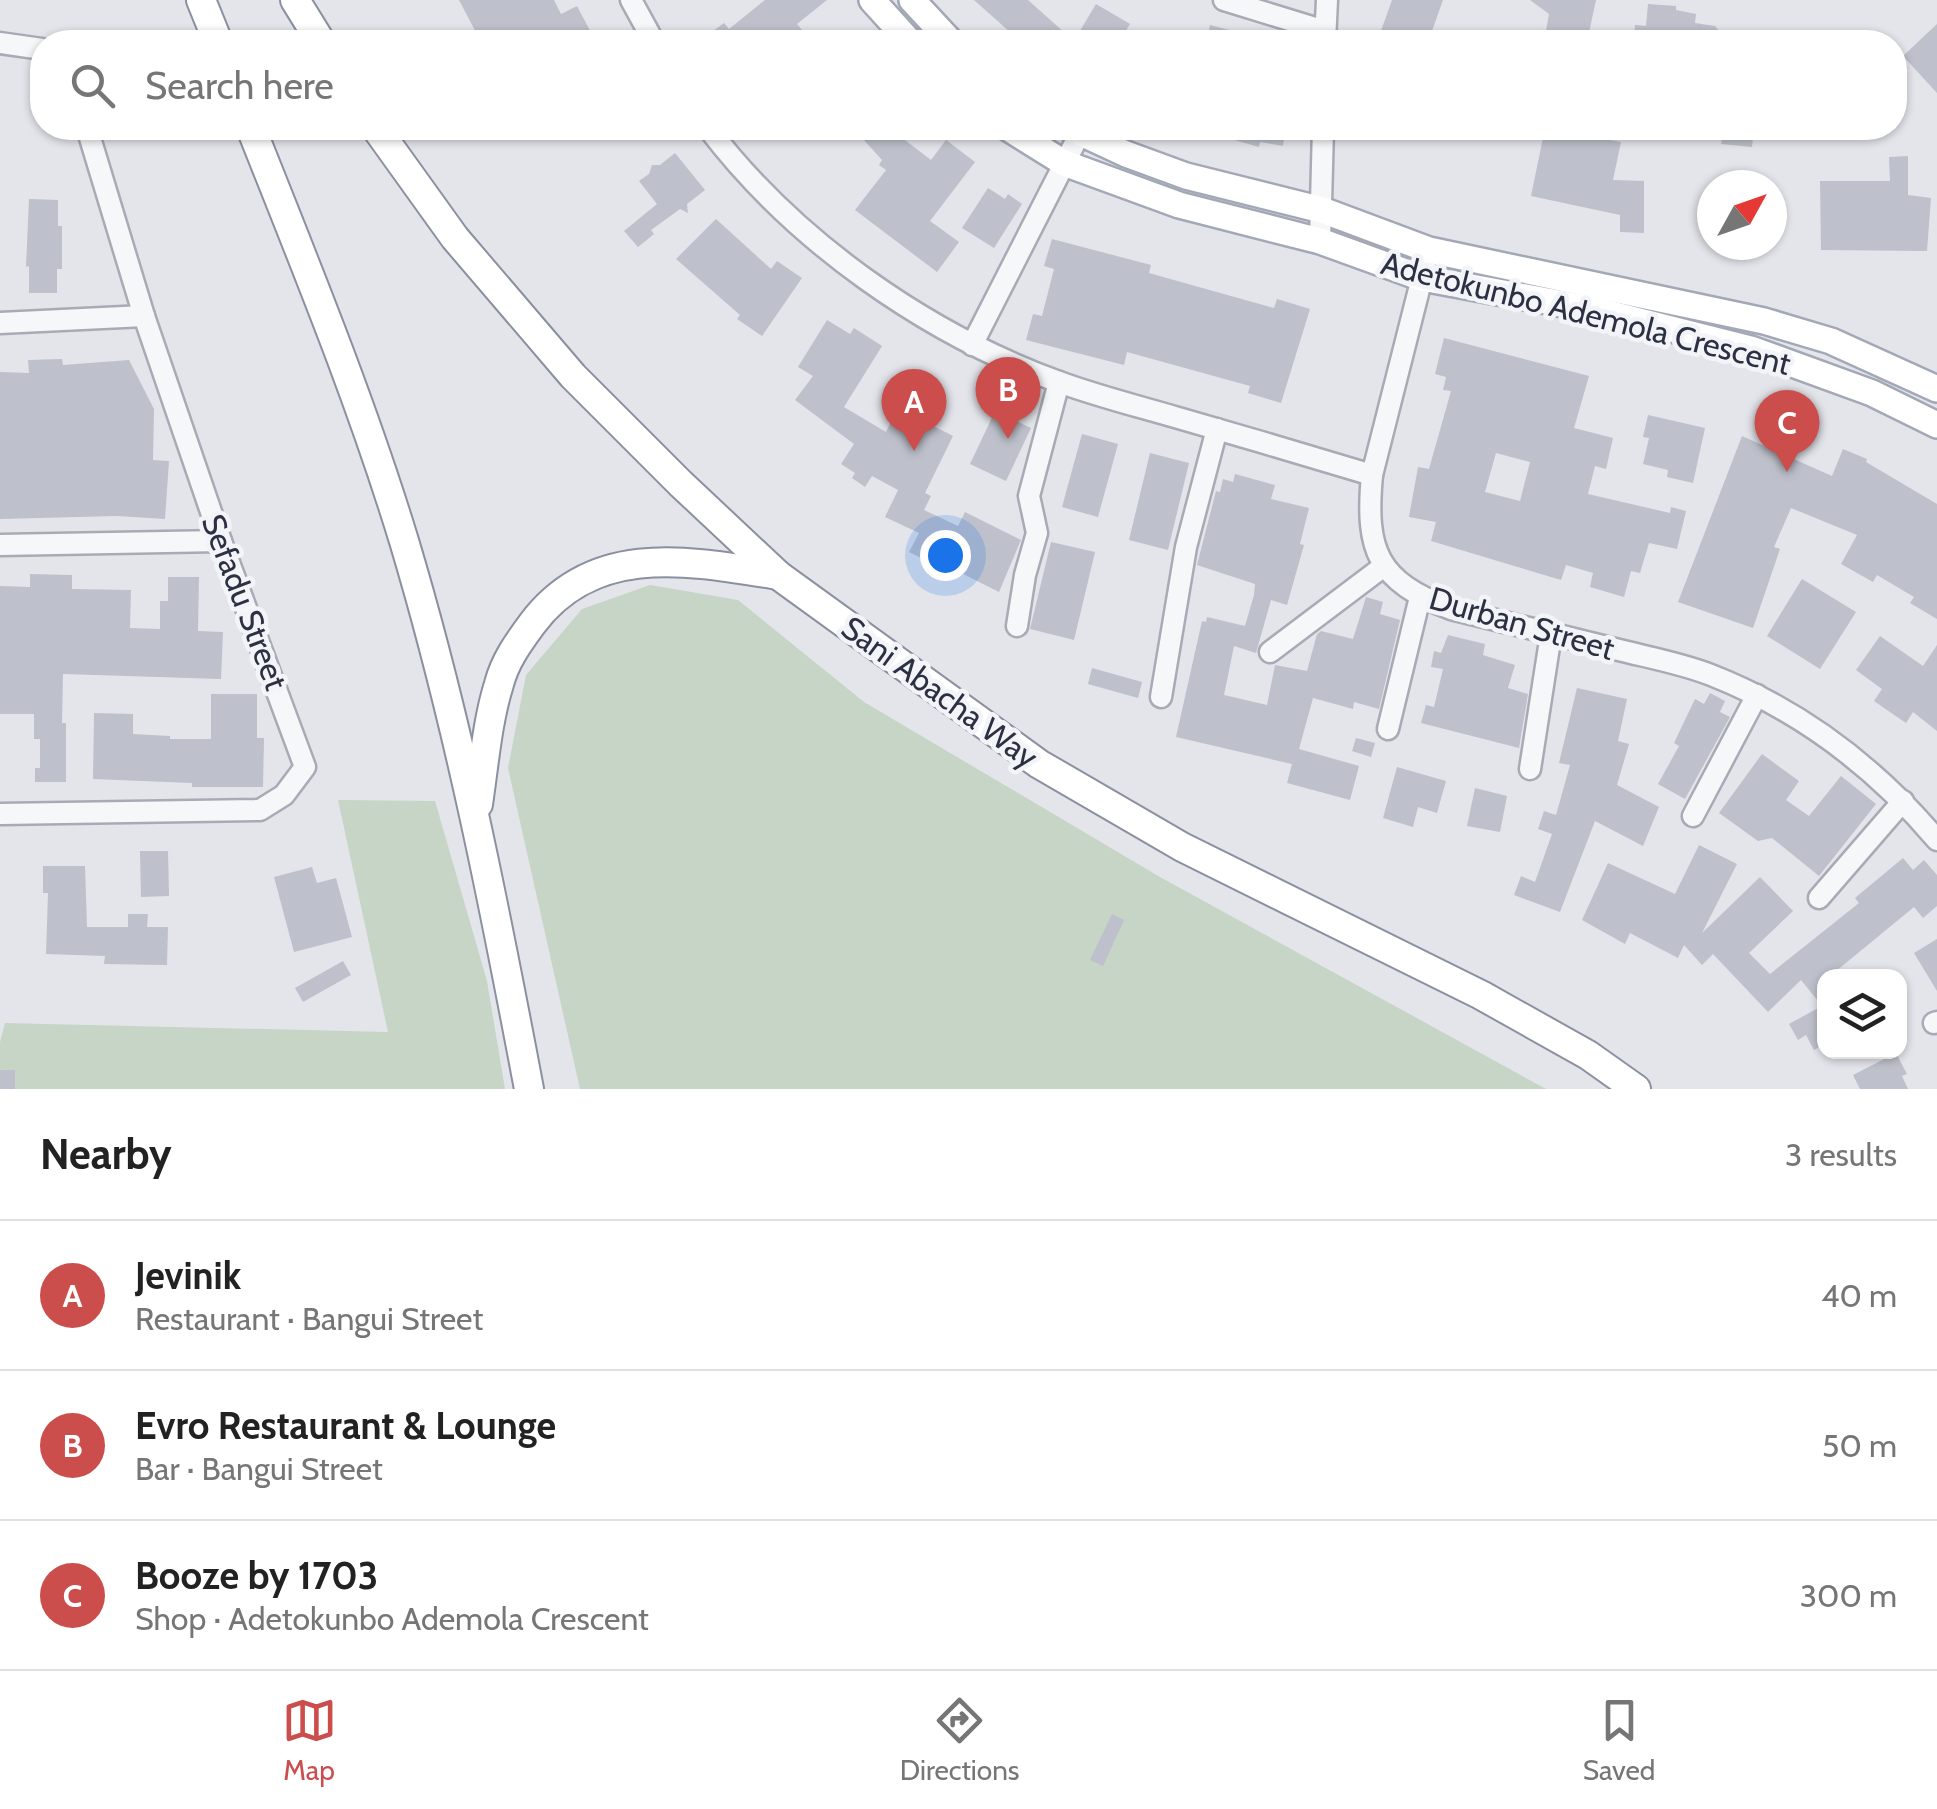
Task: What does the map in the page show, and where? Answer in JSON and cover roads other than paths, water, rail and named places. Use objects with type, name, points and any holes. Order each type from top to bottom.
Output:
[{"type":"highway","points":[[296,1],[314,30]]},
{"type":"highway","points":[[202,4],[213,30]]},
{"type":"highway","points":[[256,140],[348,375],[403,538],[442,678],[489,874],[528,1089]]},
{"type":"highway","name":"Sani Abacha Way","points":[[385,140],[455,238],[573,376],[778,575],[1038,764],[1182,847],[1481,995],[1588,1056],[1636,1089]]},
{"type":"highway","points":[[476,818],[499,684],[512,650],[557,596],[618,566],[657,561],[697,562],[778,575]]},
{"type":"main road","points":[[872,0],[899,30]]},
{"type":"main road","points":[[912,0],[940,30]]},
{"type":"main road","name":"Adetokunbo Ademola Crescent","points":[[1027,140],[1064,163],[1179,205],[1320,242],[1422,278],[1596,310],[1751,349],[1872,393],[1937,425]]},
{"type":"main road","name":"Adetokunbo Ademola Crescent","points":[[1099,140],[1186,176],[1322,210],[1429,250],[1764,321],[1831,341],[1937,389]]},
{"type":"street","points":[[631,0],[647,30]]},
{"type":"street","points":[[1224,0],[1306,30]]},
{"type":"street","points":[[1325,30],[1327,0]]},
{"type":"street","points":[[0,43],[30,47]]},
{"type":"street","name":"Sefadu Street","points":[[0,814],[260,810],[284,794],[306,767],[221,541],[144,316],[91,140]]},
{"type":"street","points":[[717,140],[736,164],[805,230],[870,281],[972,345],[1059,382],[1372,475]]},
{"type":"street","points":[[972,345],[1064,163],[1072,140]]},
{"type":"street","points":[[1320,242],[1324,140]]},
{"type":"street","points":[[1270,652],[1384,566],[1371,543],[1368,512],[1372,475],[1429,250]]},
{"type":"street","points":[[0,323],[144,316]]},
{"type":"street","points":[[1017,626],[1036,533],[1029,496],[1059,382]]},
{"type":"street","points":[[1162,697],[1186,546],[1217,429]]},
{"type":"street","points":[[0,545],[221,541]]},
{"type":"street","name":"Durban Street","points":[[1384,566],[1420,597],[1451,609],[1706,673],[1757,695],[1814,728],[1904,801],[1937,840]]},
{"type":"street","points":[[1388,729],[1420,597]]},
{"type":"street","points":[[1530,769],[1552,634]]},
{"type":"street","points":[[1692,816],[1757,695]]},
{"type":"street","points":[[1819,898],[1904,801]]},
{"type":"place","name":"Evro Restaurant & Lounge","points":[[1008,439]]},
{"type":"place","name":"Jevinik","points":[[914,451]]},
{"type":"place","name":"Booze by 1703","points":[[1787,472]]}]
